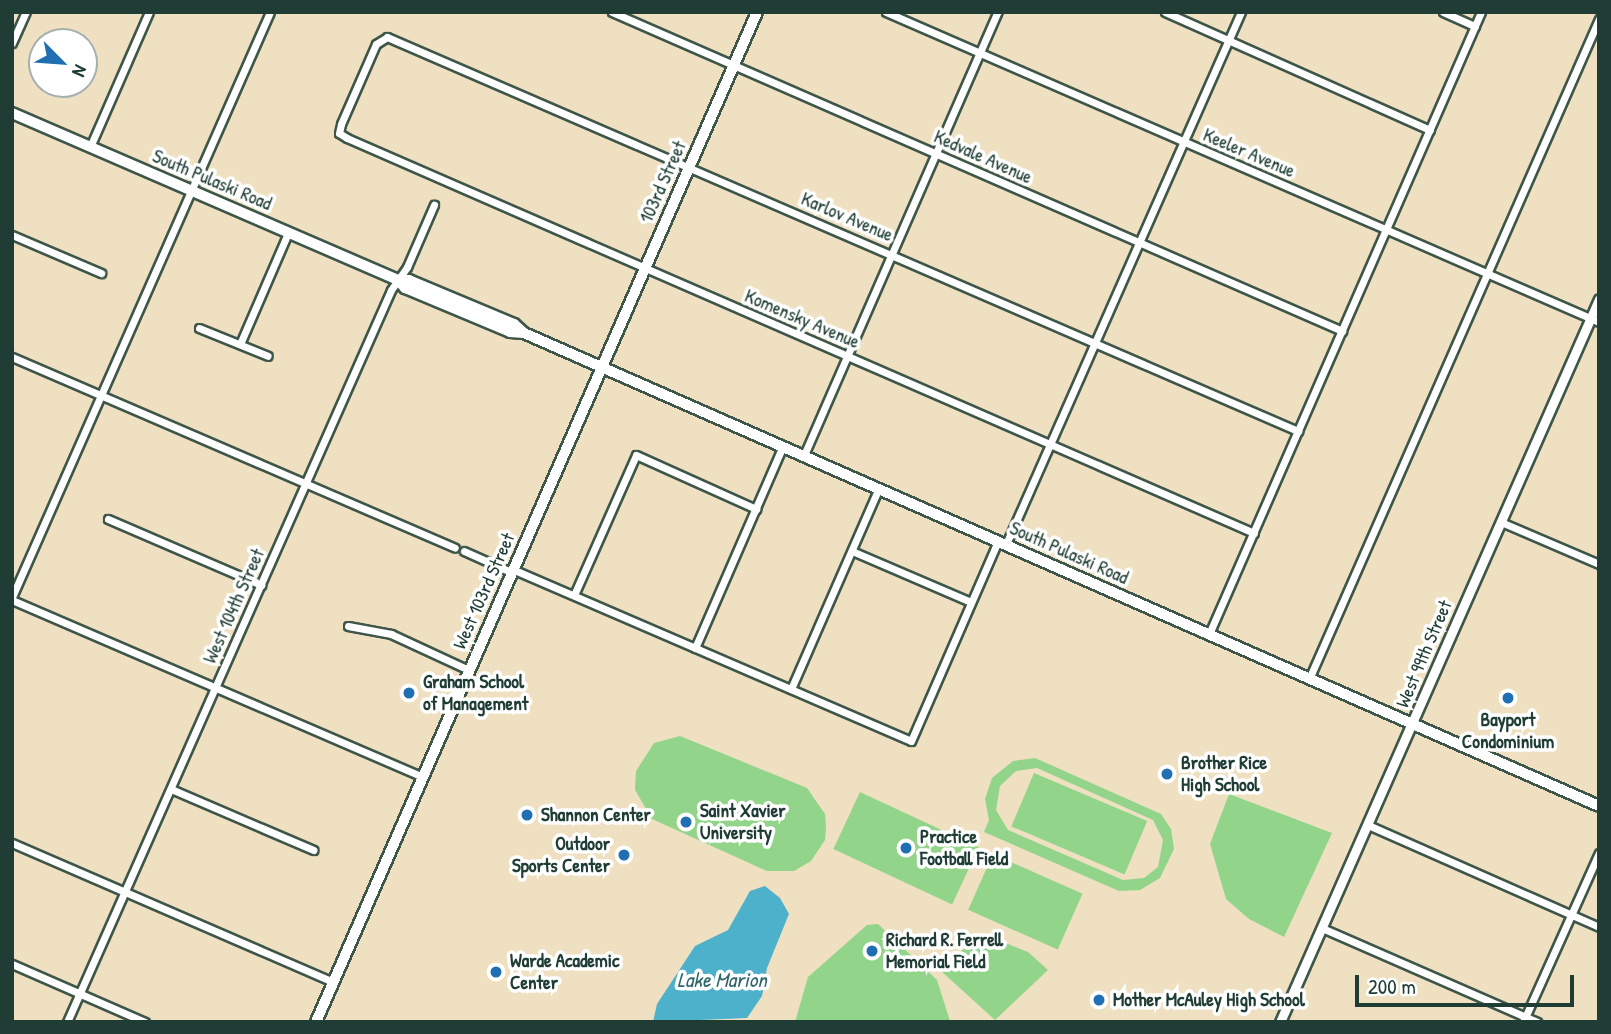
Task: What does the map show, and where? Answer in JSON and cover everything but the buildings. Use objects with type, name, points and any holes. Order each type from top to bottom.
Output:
[{"type":"main road","name":"103rd Street","points":[[601,366],[757,12]]},
{"type":"main road","name":"South Pulaski Road","points":[[12,113],[398,280],[431,289],[514,324],[524,333],[1599,806]]},
{"type":"main road","name":"West 103rd Street","points":[[316,1022],[601,366]]},
{"type":"street","points":[[12,43],[26,12]]},
{"type":"street","points":[[90,147],[149,12]]},
{"type":"street","points":[[270,12],[12,598],[423,777]]},
{"type":"street","name":"Kedvale Avenue","points":[[612,12],[1342,331]]},
{"type":"street","name":"Keeler Avenue","points":[[886,12],[1595,320]]},
{"type":"street","points":[[804,455],[998,12]]},
{"type":"street","points":[[1165,12],[1430,130]]},
{"type":"street","points":[[464,551],[911,741],[971,603],[1050,444],[1241,12]]},
{"type":"street","points":[[1443,12],[1475,26]]},
{"type":"street","points":[[1209,634],[1481,12]]},
{"type":"street","points":[[1309,680],[1599,19]]},
{"type":"street","name":"Komensky Avenue","points":[[383,36],[339,133],[1254,533]]},
{"type":"street","name":"Karlov Avenue","points":[[383,36],[1298,431]]},
{"type":"street","name":"West 104th Street","points":[[67,1022],[306,483],[434,205]]},
{"type":"street","points":[[240,344],[288,233]]},
{"type":"street","points":[[12,235],[101,273]]},
{"type":"street","name":"West 99th Street","points":[[1280,1022],[1501,522],[1595,320],[1599,299]]},
{"type":"street","points":[[199,328],[268,356]]},
{"type":"street","points":[[12,357],[455,548]]},
{"type":"street","points":[[695,648],[783,446]]},
{"type":"street","points":[[574,596],[636,455],[756,509]]},
{"type":"street","points":[[791,690],[879,488]]},
{"type":"street","points":[[108,519],[261,585]]},
{"type":"street","points":[[1501,522],[1599,564]]},
{"type":"street","points":[[852,551],[971,603]]},
{"type":"street","points":[[348,626],[391,634],[469,670]]},
{"type":"street","points":[[170,789],[313,850]]},
{"type":"street","points":[[1368,825],[1599,927]]},
{"type":"street","points":[[12,843],[333,982]]},
{"type":"street","points":[[1524,1019],[1599,853]]},
{"type":"street","points":[[1322,928],[1524,1019],[1537,1022]]},
{"type":"street","points":[[12,964],[145,1022]]},
{"type":"green space","points":[[680,736],[807,788],[825,814],[826,828],[825,840],[811,861],[794,871],[767,871],[652,819],[635,790],[636,771],[654,743]]},
{"type":"green space","points":[[1035,758],[1161,814],[1171,829],[1174,849],[1160,878],[1140,890],[1119,891],[984,832],[989,820],[985,799],[992,778],[1013,761]],"holes":[[[1037,768],[1153,820],[1163,840],[1158,867],[1144,878],[1123,880],[1008,830],[996,810],[1000,786],[1016,771]]]},
{"type":"green space","points":[[1034,773],[1147,821],[1125,874],[1011,826]]},
{"type":"green space","name":"Practice Football Field","points":[[860,792],[979,847],[952,904],[833,849]]},
{"type":"green space","points":[[1229,794],[1332,833],[1284,937],[1249,919],[1226,899],[1210,844]]},
{"type":"green space","points":[[993,854],[1083,894],[1058,950],[968,910]]},
{"type":"green space","name":"Richard R. Ferrell Memorial Field","points":[[878,924],[937,980],[950,1021],[795,1022],[808,977],[867,925]]},
{"type":"green space","points":[[983,944],[1008,944],[1028,952],[1048,970],[995,1020],[941,971],[962,950]]},
{"type":"water","name":"Lake Marion","points":[[765,886],[780,898],[789,914],[767,968],[762,996],[747,1018],[653,1022],[657,1004],[695,946],[728,930],[750,891]]},
{"type":"place","name":"Graham School of Management","points":[[409,693]]},
{"type":"place","name":"Bayport Condominium","points":[[1508,698]]},
{"type":"place","name":"Brother Rice High School","points":[[1167,774]]},
{"type":"place","name":"Shannon Center","points":[[527,815]]},
{"type":"place","name":"Saint Xavier University","points":[[686,822]]},
{"type":"place","name":"Practice Football Field","points":[[906,848]]},
{"type":"place","name":"Outdoor Sports Center","points":[[624,855]]},
{"type":"place","name":"Richard R. Ferrell Memorial Field","points":[[872,951]]},
{"type":"place","name":"Warde Academic Center","points":[[496,972]]},
{"type":"place","name":"Mother McAuley High School","points":[[1099,1000]]}]
